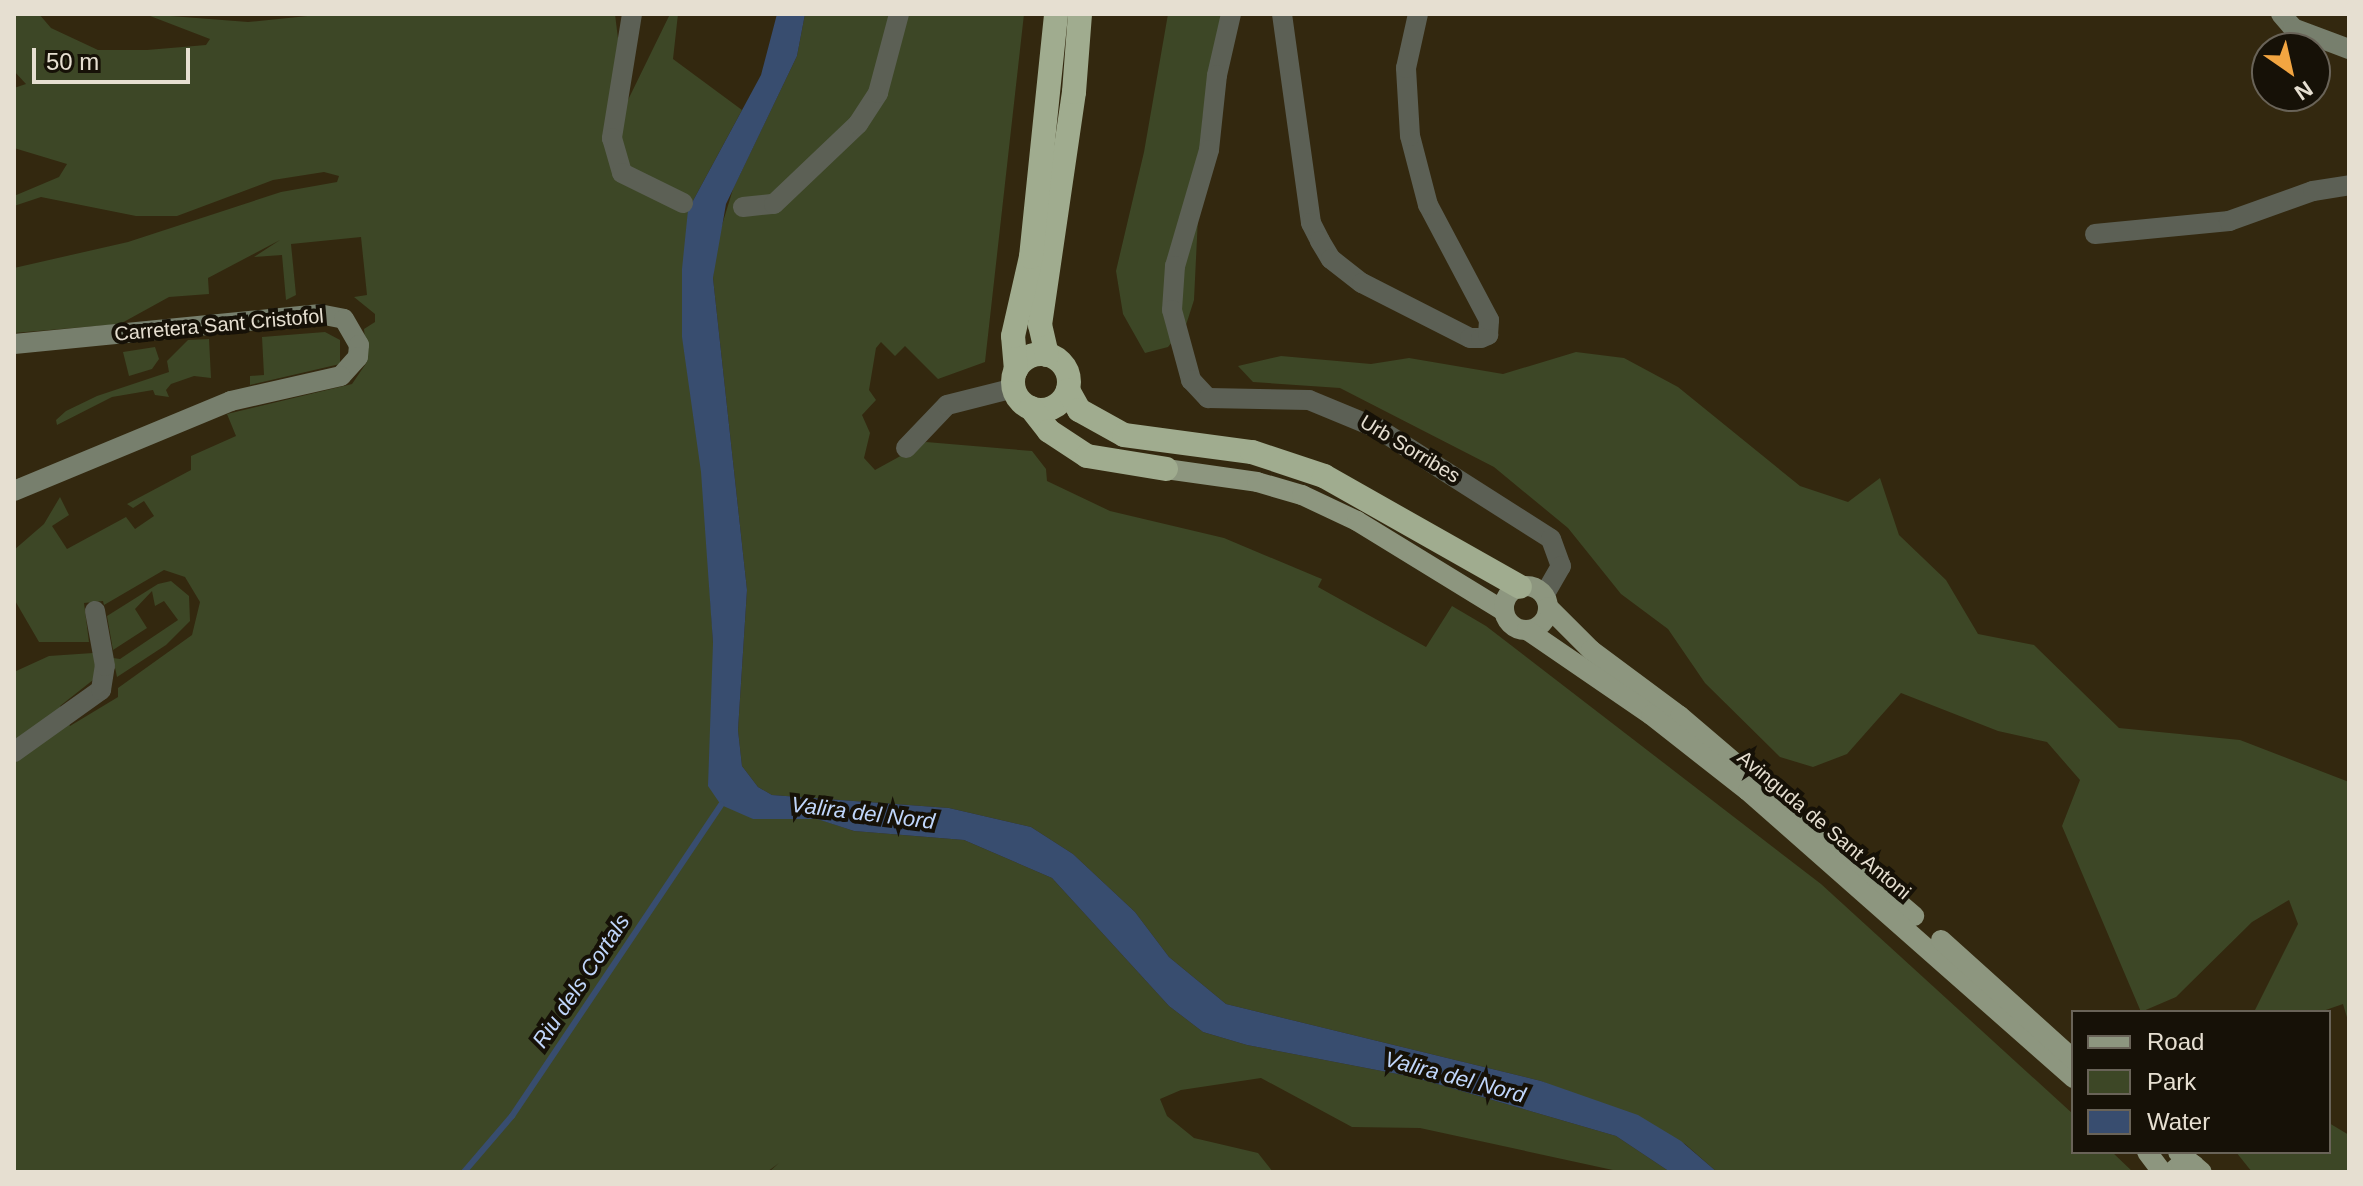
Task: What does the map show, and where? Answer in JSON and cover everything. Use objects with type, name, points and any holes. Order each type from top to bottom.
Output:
[{"type":"highway","points":[[1056,14],[1031,257],[1013,336],[1015,379],[1031,408],[1049,431],[1087,456],[1166,469]]},
{"type":"highway","points":[[1047,355],[1041,314],[1074,92],[1080,14]]},
{"type":"highway","points":[[1015,379],[1029,358],[1047,355],[1065,368],[1068,390],[1079,410],[1124,435],[1252,452],[1324,476],[1520,587]]},
{"type":"highway","points":[[1031,408],[1053,407],[1068,390]]},
{"type":"main road","points":[[2281,14],[2293,28],[2349,49]]},
{"type":"main road","name":"Carretera Sant Cristofol","points":[[14,344],[319,314],[344,319],[359,345],[358,357],[341,376],[231,401],[14,491]]},
{"type":"main road","points":[[1166,469],[1257,482],[1302,495],[1357,521],[1504,611],[1511,625],[1527,630],[1542,623],[1546,602],[1536,589],[1520,587],[1507,596],[1504,611]]},
{"type":"main road","name":"Avinguda de Sant Antoni","points":[[1546,602],[1627,680],[1680,716],[1843,852],[2071,1057]]},
{"type":"main road","name":"Avinguda de Sant Antoni","points":[[1527,630],[1639,707],[1748,791],[2071,1076]]},
{"type":"main road","points":[[2148,1154],[2162,1172]]},
{"type":"main road","points":[[2172,1172],[2181,1164],[2192,1163]]},
{"type":"street","points":[[632,14],[612,138],[622,173],[683,203]]},
{"type":"street","points":[[743,207],[774,204],[858,124],[878,93],[899,14]]},
{"type":"street","name":"Urb Sorribes","points":[[1231,14],[1217,75],[1209,150],[1175,266],[1172,310],[1191,380],[1208,398],[1309,400],[1377,428],[1551,539],[1561,566],[1546,602]]},
{"type":"street","points":[[1282,14],[1311,223],[1331,259],[1362,283],[1470,338],[1481,338],[1488,335],[1489,320],[1428,205],[1410,136],[1406,68],[1418,14]]},
{"type":"street","points":[[2095,234],[2229,221],[2313,191],[2349,185]]},
{"type":"street","points":[[906,448],[947,405],[1015,379]]},
{"type":"street","points":[[14,752],[101,690],[105,666],[95,611]]},
{"type":"green space","points":[[14,14],[39,14],[51,28],[98,50],[147,50],[206,45],[210,39],[145,14],[248,22],[327,14],[615,14],[626,104],[670,14],[678,14],[673,59],[742,110],[688,210],[713,643],[753,819],[818,819],[854,831],[964,840],[1052,878],[1169,1006],[1203,1032],[1247,1045],[1413,1077],[1616,1136],[1670,1172],[1622,1172],[1420,1128],[1352,1127],[1261,1078],[1181,1090],[1160,1099],[1167,1116],[1194,1138],[1258,1153],[1273,1172],[769,1172],[779,1163],[767,1172],[14,1172],[14,765],[23,753],[14,751],[14,672],[49,656],[93,653],[98,658],[93,680],[60,706],[70,726],[118,697],[118,688],[192,635],[200,602],[185,577],[164,570],[104,605],[103,601],[84,603],[89,642],[39,642],[14,599],[14,550],[44,524],[60,497],[69,515],[52,526],[67,549],[126,517],[135,529],[154,516],[144,501],[133,508],[127,504],[191,470],[191,456],[236,436],[227,414],[352,384],[367,362],[364,329],[375,322],[375,314],[354,297],[367,295],[361,237],[291,244],[296,295],[286,300],[282,255],[254,257],[280,240],[208,278],[209,294],[169,297],[120,324],[14,333],[14,268],[128,242],[281,192],[337,182],[339,176],[324,172],[273,180],[177,216],[136,216],[41,197],[14,206],[14,196],[59,177],[67,164],[14,148],[14,88],[26,84],[14,71]]},
{"type":"green space","points":[[805,14],[1024,14],[985,362],[938,379],[905,346],[895,356],[881,342],[876,348],[869,390],[876,400],[862,415],[870,433],[864,458],[875,470],[926,442],[1032,451],[1046,469],[1047,481],[1110,511],[1224,538],[1322,579],[1318,587],[1426,647],[1452,606],[1486,626],[1821,884],[2071,1112],[2071,1154],[2114,1154],[2133,1172],[1717,1172],[1685,1144],[1541,1081],[1226,1004],[1169,957],[1135,912],[1073,854],[1031,827],[949,808],[772,795],[758,787],[742,766],[738,730],[747,590],[713,278],[715,248],[733,189],[797,56]]},
{"type":"green space","points":[[1168,14],[1231,14],[1203,114],[1194,300],[1186,325],[1168,347],[1145,353],[1123,314],[1116,271],[1144,152]]},
{"type":"green space","points":[[325,332],[340,340],[340,364],[250,385],[250,376],[264,375],[262,337]]},
{"type":"green space","points":[[209,339],[211,378],[194,376],[171,384],[166,390],[169,397],[155,395],[153,390],[112,397],[57,425],[56,420],[66,411],[97,396],[169,372],[167,361],[188,340]]},
{"type":"green space","points":[[155,347],[159,359],[152,369],[129,376],[123,352]]},
{"type":"green space","points":[[1576,352],[1624,358],[1678,387],[1800,486],[1848,502],[1880,478],[1899,535],[1946,580],[1978,634],[2034,645],[2119,728],[2240,740],[2349,782],[2349,1024],[2343,1004],[2326,1010],[2255,1010],[2298,924],[2289,900],[2252,922],[2176,997],[2140,1010],[2062,826],[2080,780],[2047,742],[1998,731],[1901,693],[1847,754],[1813,767],[1780,757],[1705,683],[1668,629],[1621,594],[1568,528],[1494,467],[1340,388],[1253,382],[1238,366],[1281,356],[1371,364],[1409,358],[1503,374]]},
{"type":"green space","points":[[171,581],[189,596],[190,621],[166,645],[117,677],[113,658],[120,659],[178,620],[164,601],[155,606],[152,591],[135,609],[147,628],[113,650],[107,616],[158,584]]},
{"type":"green space","points":[[2331,1124],[2349,1135],[2349,1172],[2252,1172],[2238,1154],[2331,1154]]},
{"type":"water","name":"Valira del Nord","points":[[777,14],[805,14],[797,56],[726,204],[713,278],[747,590],[738,730],[742,766],[758,787],[772,795],[949,808],[1031,827],[1073,854],[1135,912],[1169,957],[1226,1004],[1541,1081],[1638,1115],[1681,1141],[1717,1172],[1670,1172],[1616,1136],[1413,1077],[1247,1045],[1203,1032],[1169,1006],[1052,878],[964,840],[854,831],[817,819],[753,819],[721,805],[708,786],[713,643],[701,472],[682,337],[682,269],[688,210],[761,75]]},
{"type":"waterway","name":"Riu dels Cortals","points":[[464,1172],[512,1116],[721,805]]}]
